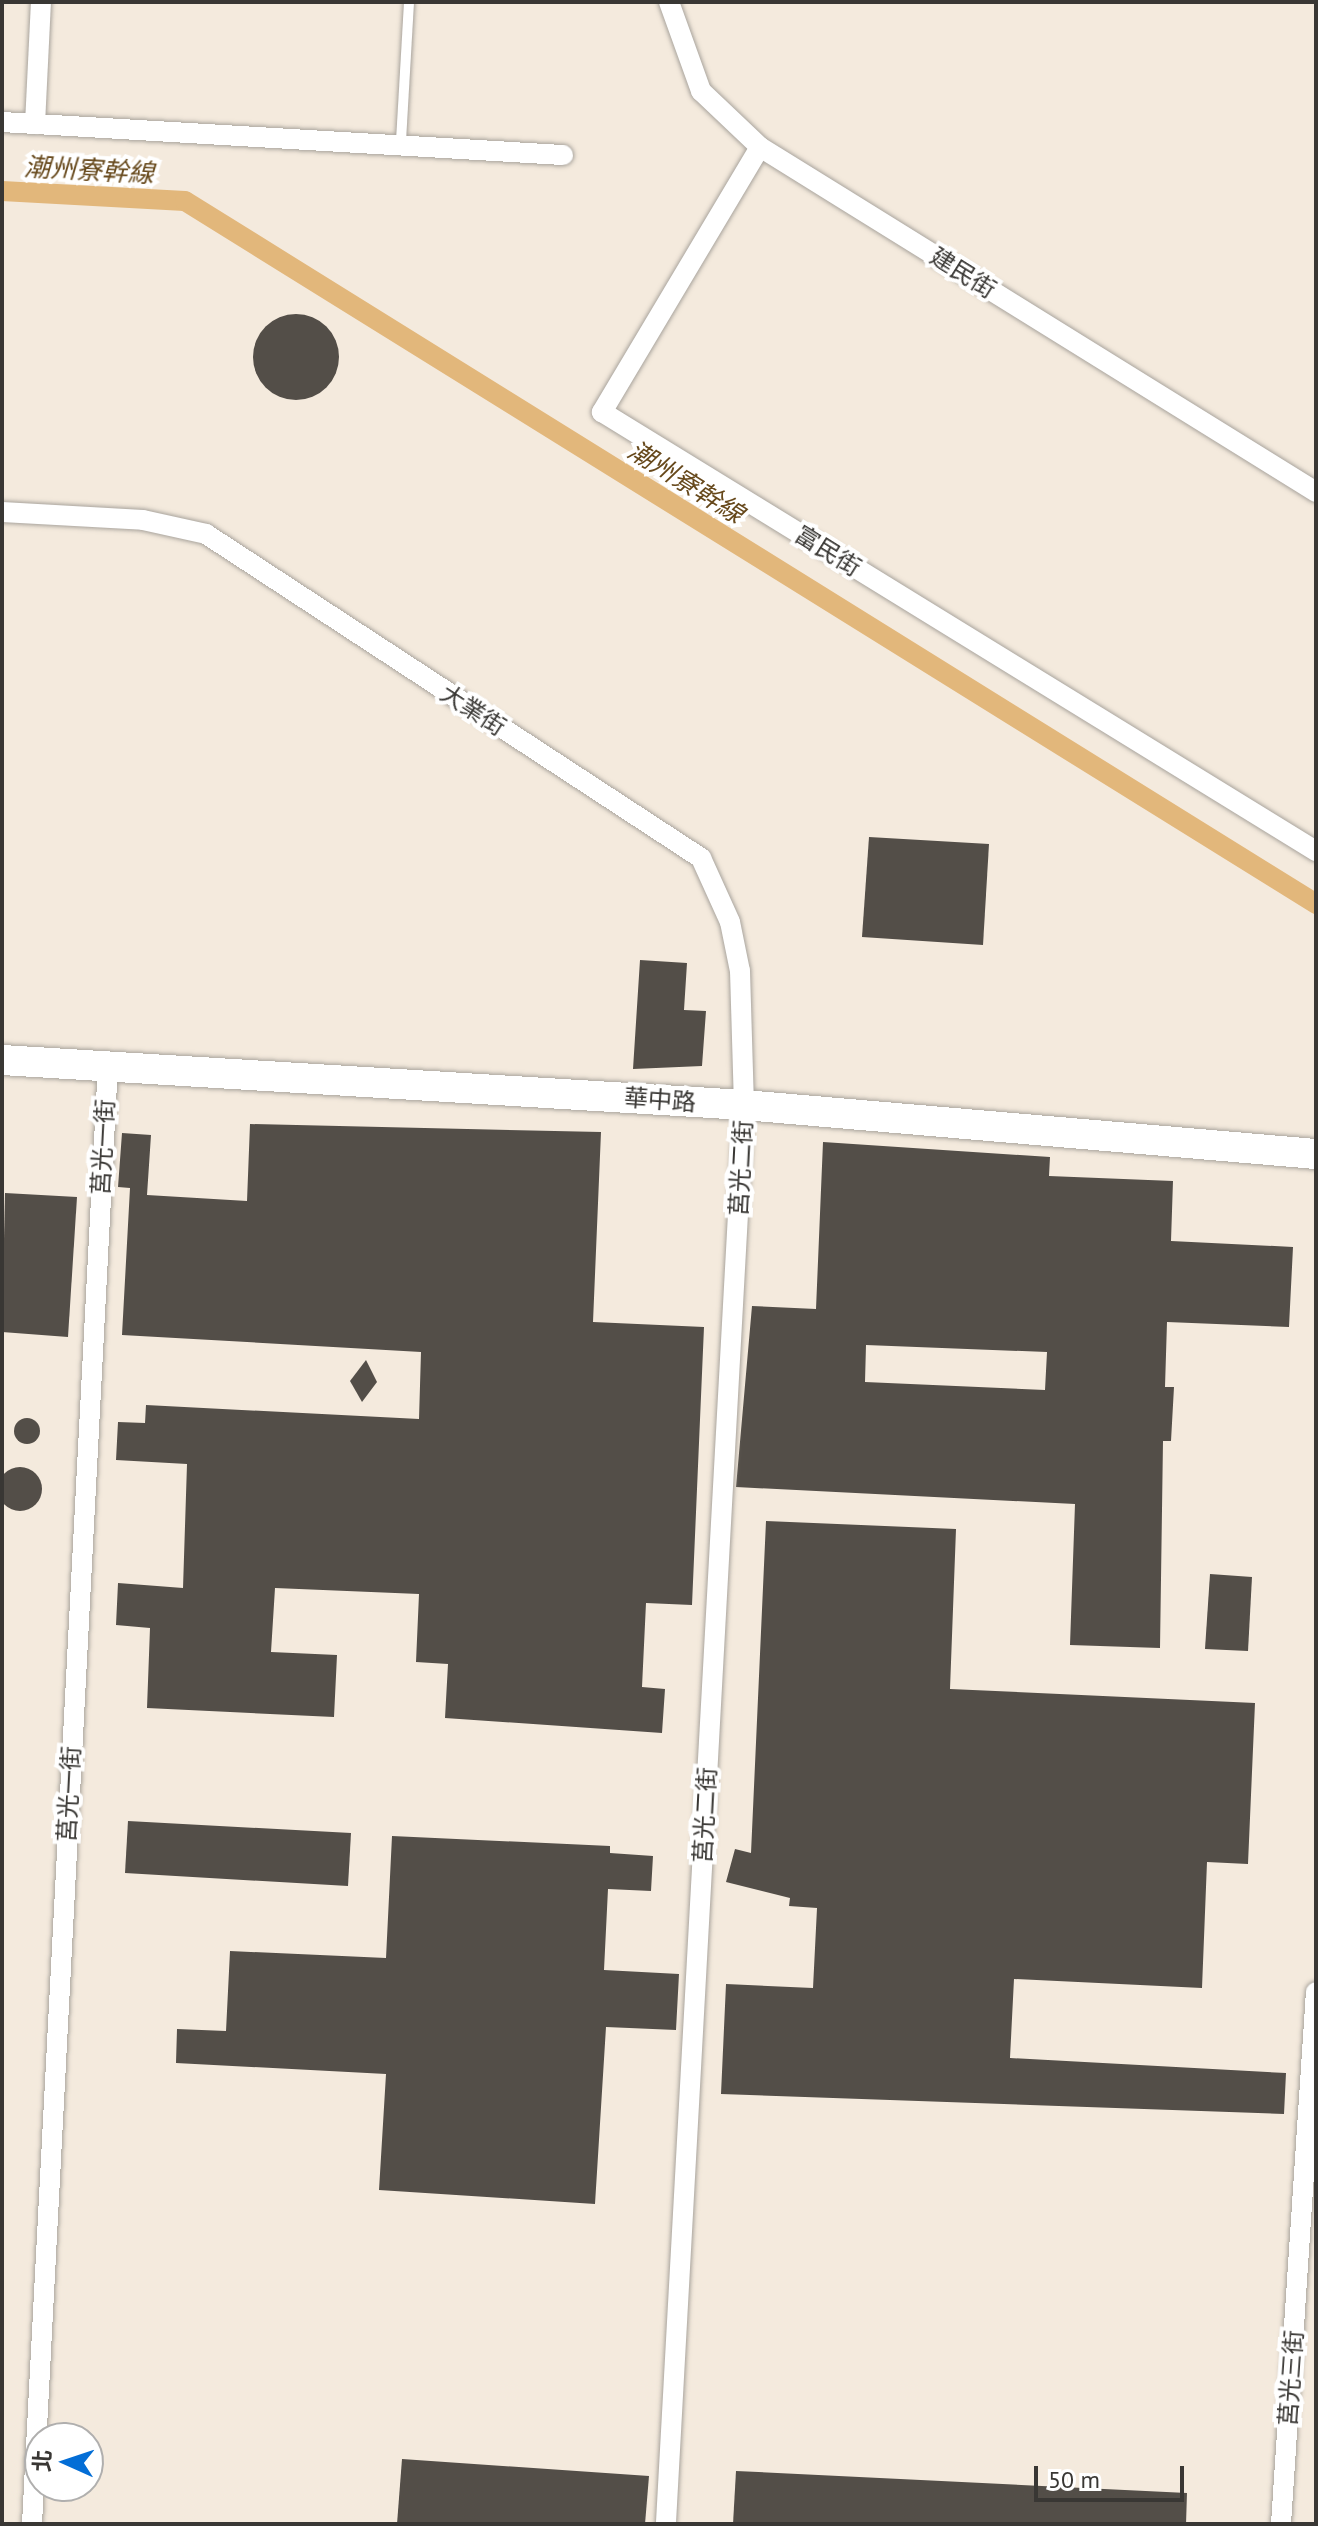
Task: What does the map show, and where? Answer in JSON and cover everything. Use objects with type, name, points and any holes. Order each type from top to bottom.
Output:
[{"type":"main road","name":"華中路","points":[[2,1060],[744,1105],[1316,1154]]},
{"type":"street","points":[[35,124],[41,2]]},
{"type":"street","name":"建民街","points":[[669,2],[701,91],[760,147],[1316,492]]},
{"type":"street","points":[[2,122],[401,141],[563,155]]},
{"type":"street","name":"富民街","points":[[760,147],[602,412],[1316,851]]},
{"type":"street","name":"大業街","points":[[2,512],[143,520],[206,534],[701,858],[730,922],[740,971],[744,1105]]},
{"type":"street","name":"莒光一街","points":[[32,2524],[108,1065]]},
{"type":"street","name":"莒光二街","points":[[666,2524],[744,1105]]},
{"type":"street","name":"莒光三街","points":[[1281,2524],[1316,1992]]},
{"type":"lane","points":[[401,141],[409,2]]},
{"type":"shaded area","points":[[2,2],[1316,2],[1316,2524],[2,2524]]},
{"type":"building","points":[[288,314],[304,314],[327,326],[336,340],[339,357],[336,374],[327,388],[304,400],[288,400],[272,393],[260,381],[253,365],[253,349],[260,333],[272,321]]},
{"type":"building","points":[[869,837],[989,844],[983,945],[862,937]]},
{"type":"building","points":[[640,960],[687,963],[684,1010],[706,1011],[702,1066],[633,1069]]},
{"type":"building","points":[[250,1124],[601,1132],[593,1322],[704,1327],[692,1605],[646,1603],[642,1687],[665,1689],[662,1733],[445,1718],[448,1664],[416,1662],[419,1594],[275,1588],[271,1652],[337,1655],[334,1717],[147,1708],[150,1628],[116,1625],[118,1583],[183,1588],[187,1464],[116,1460],[118,1422],[145,1423],[146,1405],[419,1419],[421,1352],[122,1335],[130,1188],[118,1187],[122,1133],[151,1135],[147,1195],[247,1201]]},
{"type":"building","points":[[823,1142],[1050,1157],[1049,1176],[1173,1181],[1171,1241],[1293,1247],[1289,1327],[1167,1322],[1165,1387],[1174,1387],[1171,1441],[1163,1441],[1160,1648],[1070,1645],[1075,1504],[736,1487],[752,1306],[816,1309]],"holes":[[[866,1345],[1047,1352],[1045,1390],[865,1382]]]},
{"type":"building","points":[[5,1193],[77,1197],[68,1337],[2,1332]]},
{"type":"building","points":[[366,1360],[377,1382],[362,1402],[350,1381]]},
{"type":"building","points":[[27,1418],[36,1422],[40,1431],[36,1440],[27,1444],[18,1440],[14,1431],[18,1422]]},
{"type":"building","points":[[20,1467],[36,1473],[42,1489],[36,1505],[20,1511],[4,1505],[-2,1489],[4,1473]]},
{"type":"building","points":[[766,1521],[956,1529],[950,1689],[1255,1703],[1248,1864],[1207,1862],[1202,1988],[1014,1979],[1010,2058],[1286,2073],[1284,2114],[721,2094],[726,1984],[813,1988],[817,1908],[789,1906],[790,1898],[726,1882],[735,1849],[751,1853]]},
{"type":"building","points":[[1210,1574],[1252,1577],[1248,1651],[1205,1649]]},
{"type":"building","points":[[128,1821],[351,1833],[348,1886],[125,1873]]},
{"type":"building","points":[[392,1836],[610,1846],[610,1853],[653,1856],[651,1891],[608,1889],[604,1970],[679,1974],[676,2030],[606,2027],[595,2204],[379,2190],[386,2074],[176,2063],[177,2029],[226,2031],[230,1951],[386,1958]]},
{"type":"building","points":[[402,2459],[649,2476],[645,2524],[397,2524]]},
{"type":"building","points":[[736,2471],[1187,2493],[1186,2524],[733,2524]]},
{"type":"waterway","name":"潮州寮幹線","points":[[2,191],[185,201],[1316,904]]}]
